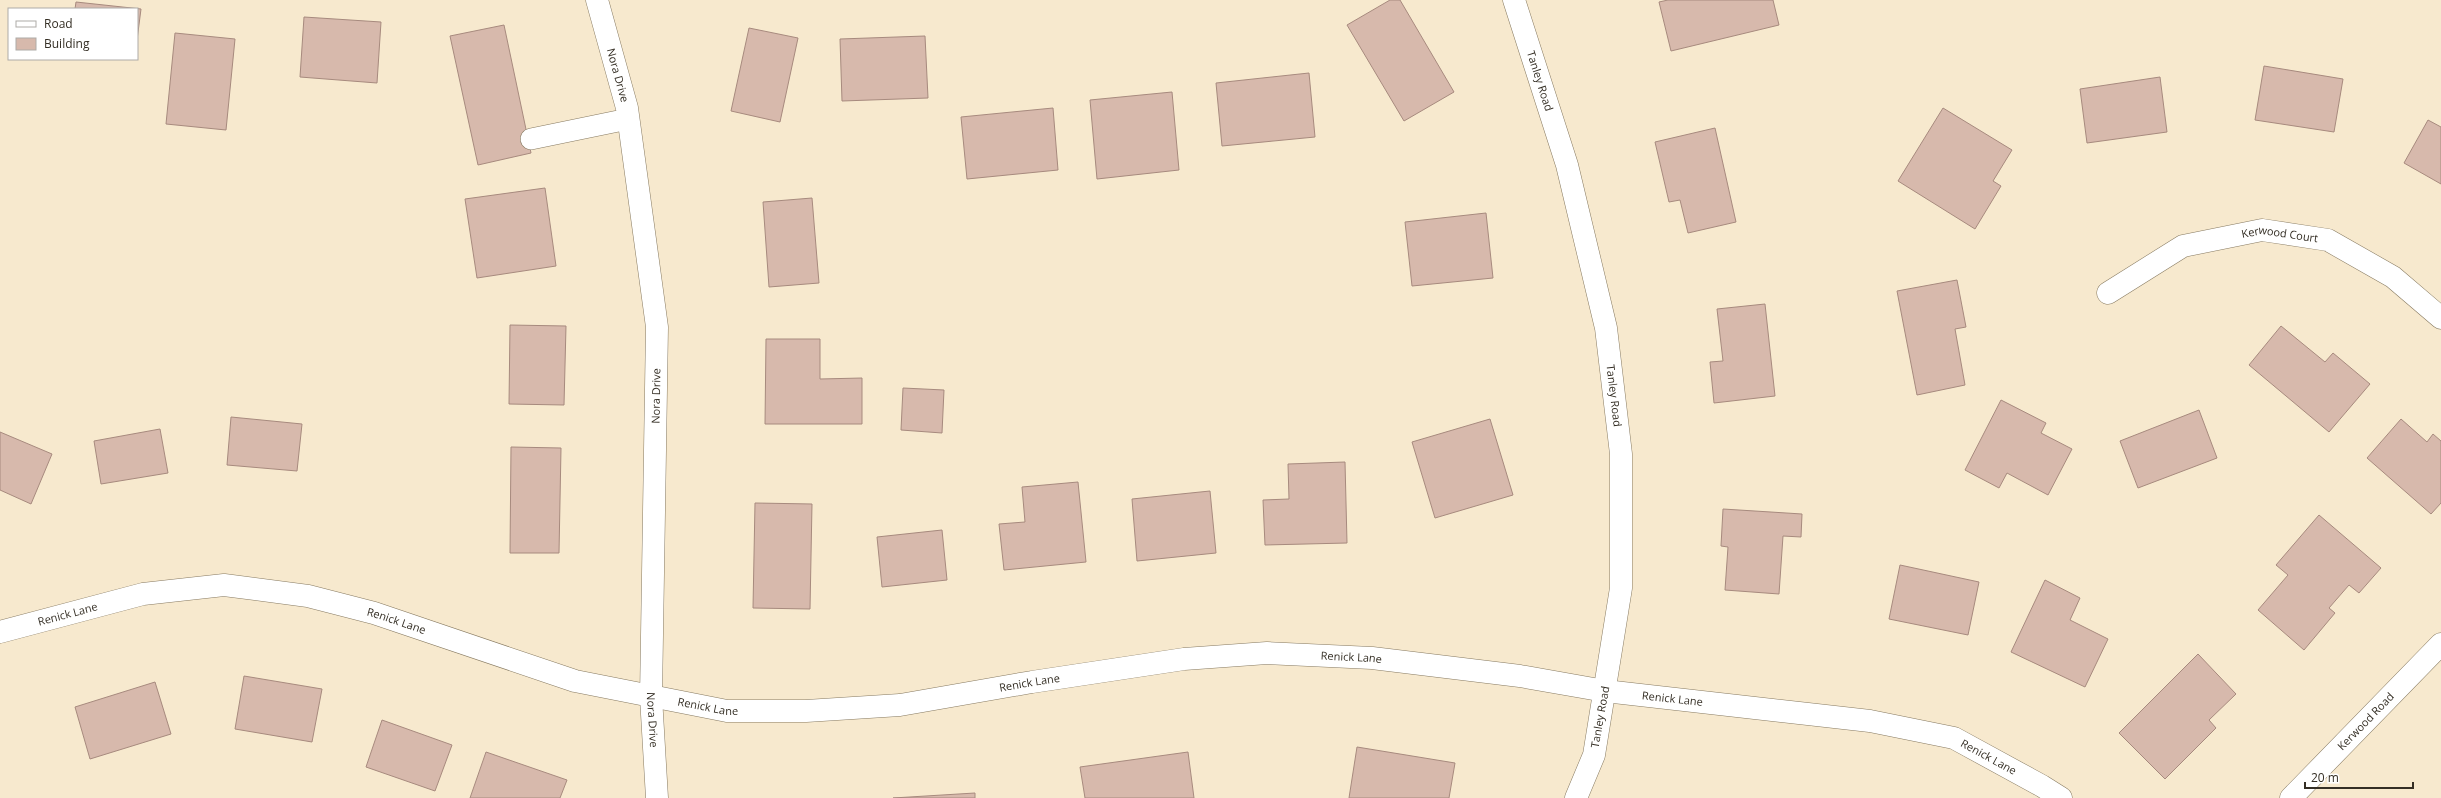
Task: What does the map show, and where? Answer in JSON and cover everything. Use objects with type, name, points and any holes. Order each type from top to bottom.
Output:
[{"type":"street","name":"Nora Drive","points":[[597,0],[628,119],[657,327],[651,697],[657,798]]},
{"type":"street","name":"Tanley Road","points":[[1514,0],[1567,165],[1606,328],[1620,454],[1621,588],[1594,755],[1576,798]]},
{"type":"street","name":"Kerwood Court","points":[[2108,293],[2183,246],[2262,230],[2328,240],[2393,277],[2441,318]]},
{"type":"street","name":"Renick Lane","points":[[0,632],[143,594],[224,585],[308,596],[374,613],[575,682],[727,711],[806,711],[900,706],[1032,682],[1184,659],[1267,653],[1372,658],[1520,676],[1605,691],[1870,721],[1954,738],[2061,798]]},
{"type":"street","name":"Kerwood Road","points":[[2291,798],[2441,644]]},
{"type":"lane","points":[[531,138],[628,119]]},
{"type":"building","points":[[1390,0],[1400,0],[1454,92],[1404,121],[1347,25]]},
{"type":"building","points":[[1668,0],[1773,0],[1779,25],[1671,51],[1659,2]]},
{"type":"building","points":[[76,2],[132,8],[75,8]]},
{"type":"building","points":[[138,9],[141,9],[138,32]]},
{"type":"building","points":[[304,17],[381,22],[377,83],[300,77]]},
{"type":"building","points":[[504,25],[531,153],[478,165],[450,36]]},
{"type":"building","points":[[749,28],[798,38],[780,122],[731,111]]},
{"type":"building","points":[[175,33],[235,39],[226,130],[166,124]]},
{"type":"building","points":[[925,36],[928,98],[842,101],[840,39]]},
{"type":"building","points":[[2264,66],[2343,79],[2334,132],[2255,120]]},
{"type":"building","points":[[1309,73],[1315,137],[1222,146],[1216,83]]},
{"type":"building","points":[[2160,77],[2167,132],[2087,143],[2080,89]]},
{"type":"building","points":[[1172,92],[1179,170],[1097,179],[1090,100]]},
{"type":"building","points":[[1053,108],[1058,170],[967,179],[961,117]]},
{"type":"building","points":[[1943,108],[2012,150],[1993,181],[2001,186],[1975,229],[1898,181]]},
{"type":"building","points":[[2428,120],[2441,127],[2441,184],[2404,163]]},
{"type":"building","points":[[1715,128],[1736,222],[1688,233],[1680,200],[1669,202],[1655,142]]},
{"type":"building","points":[[545,188],[556,266],[477,278],[465,199]]},
{"type":"building","points":[[812,198],[819,283],[769,287],[763,202]]},
{"type":"building","points":[[1486,213],[1493,278],[1412,286],[1405,222]]},
{"type":"building","points":[[1957,280],[1966,327],[1955,329],[1965,385],[1917,395],[1897,291]]},
{"type":"building","points":[[1765,304],[1775,396],[1714,403],[1710,362],[1723,361],[1717,309]]},
{"type":"building","points":[[510,325],[566,326],[564,405],[509,404]]},
{"type":"building","points":[[2281,326],[2325,362],[2333,353],[2370,384],[2329,432],[2249,365]]},
{"type":"building","points":[[766,339],[820,339],[820,379],[862,378],[862,424],[765,424]]},
{"type":"building","points":[[903,388],[944,390],[942,433],[901,430]]},
{"type":"building","points":[[2001,400],[2046,423],[2041,433],[2072,449],[2048,495],[2007,473],[1999,488],[1965,470]]},
{"type":"building","points":[[2199,410],[2217,458],[2138,488],[2120,441]]},
{"type":"building","points":[[231,417],[302,424],[297,471],[227,465]]},
{"type":"building","points":[[1490,419],[1513,495],[1435,518],[1412,442]]},
{"type":"building","points":[[2401,419],[2427,442],[2433,434],[2441,441],[2441,503],[2431,514],[2367,458]]},
{"type":"building","points":[[160,429],[168,473],[101,484],[94,441]]},
{"type":"building","points":[[0,432],[52,454],[31,504],[0,490]]},
{"type":"building","points":[[511,447],[561,448],[559,553],[510,553]]},
{"type":"building","points":[[1345,462],[1347,543],[1265,545],[1263,500],[1289,499],[1288,464]]},
{"type":"building","points":[[1078,482],[1086,562],[1004,570],[999,524],[1025,522],[1022,487]]},
{"type":"building","points":[[1210,491],[1216,553],[1137,561],[1132,499]]},
{"type":"building","points":[[755,503],[812,504],[810,609],[753,608]]},
{"type":"building","points":[[1723,509],[1802,514],[1801,537],[1783,536],[1779,594],[1725,590],[1728,547],[1721,546]]},
{"type":"building","points":[[2319,515],[2381,568],[2359,593],[2349,585],[2329,608],[2335,613],[2304,650],[2258,610],[2288,575],[2276,565]]},
{"type":"building","points":[[942,530],[947,580],[882,587],[877,537]]},
{"type":"building","points":[[1900,565],[1979,582],[1968,635],[1889,619]]},
{"type":"building","points":[[2045,580],[2080,598],[2070,620],[2108,639],[2085,687],[2011,652]]},
{"type":"building","points":[[2198,654],[2236,694],[2209,720],[2216,728],[2165,779],[2119,733]]},
{"type":"building","points":[[244,676],[322,689],[312,742],[235,729]]},
{"type":"building","points":[[155,682],[171,734],[90,759],[75,707]]},
{"type":"building","points":[[382,720],[452,745],[435,791],[366,767]]},
{"type":"building","points":[[1357,747],[1455,763],[1449,798],[1349,798]]},
{"type":"building","points":[[486,752],[567,780],[560,798],[470,798]]},
{"type":"building","points":[[1188,752],[1194,798],[1085,798],[1080,767]]},
{"type":"building","points":[[975,793],[975,798],[893,798]]}]
